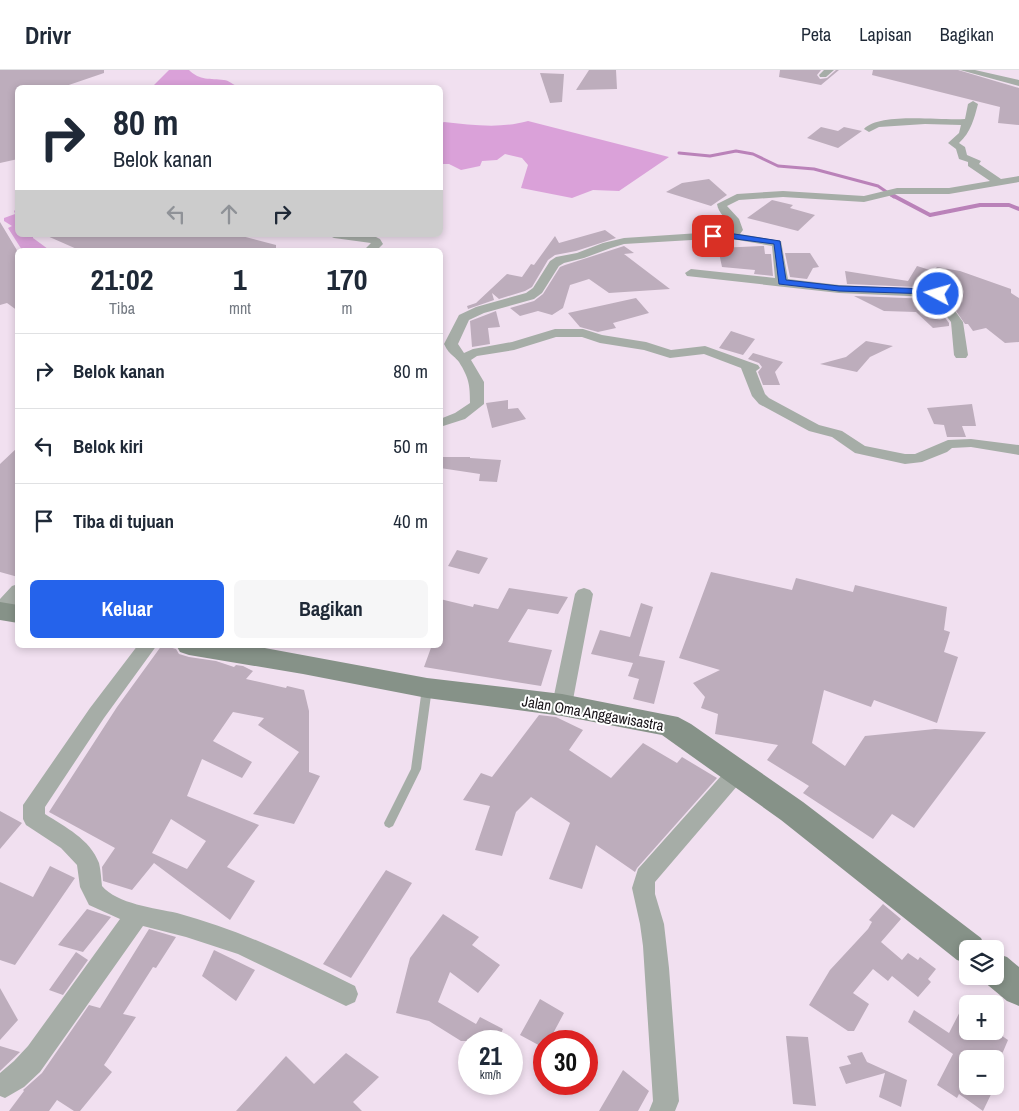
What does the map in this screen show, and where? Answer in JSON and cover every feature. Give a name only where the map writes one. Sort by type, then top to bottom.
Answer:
[{"type":"main road","points":[[0,610],[15,613]]},
{"type":"main road","name":"Jalan Oma Anggawisastra","points":[[204,648],[427,688],[562,706],[668,725],[681,732],[792,811],[959,941]]},
{"type":"main road","points":[[1004,976],[1019,989]]},
{"type":"street","points":[[964,70],[1019,83]]},
{"type":"street","points":[[973,104],[970,121],[966,124],[963,134],[953,143],[960,147],[963,156],[976,161],[972,164],[998,182]]},
{"type":"street","points":[[869,129],[878,124],[970,121]]},
{"type":"street","points":[[728,235],[733,234],[737,230],[737,226],[722,207],[722,204],[737,197],[782,194],[857,199],[870,198],[897,191],[949,191],[1019,179]]},
{"type":"street","points":[[443,422],[451,421],[467,413],[477,404],[477,382],[469,371],[464,359],[446,344],[464,318],[480,310],[530,296],[538,290],[554,264],[560,260],[580,256],[607,245],[624,241],[728,235],[777,242],[782,282]]},
{"type":"street","points":[[358,237],[370,238],[376,241],[377,244],[372,248]]},
{"type":"street","points":[[690,273],[839,289],[935,292],[957,322],[961,354]]},
{"type":"street","points":[[464,359],[474,353],[514,346],[555,333],[583,332],[600,339],[646,346],[670,354],[705,350],[750,368],[759,396],[764,401],[814,428],[837,434],[860,450],[911,460],[936,452],[948,444],[971,443],[1019,450]]},
{"type":"street","points":[[0,610],[15,593]]},
{"type":"street","points":[[562,706],[584,594]]},
{"type":"street","points":[[146,648],[51,779],[34,805],[32,812],[34,819],[76,847],[87,860],[90,885],[95,894],[103,901],[138,914],[254,949],[346,994]]},
{"type":"street","points":[[662,1111],[666,1101],[660,999],[651,920],[642,886],[646,876],[736,772]]},
{"type":"street","points":[[5,1085],[20,1075],[35,1060],[51,1034],[138,914]]},
{"type":"lane","points":[[389,823],[416,769],[427,688]]},
{"type":"shaded area","points":[[169,70],[189,70],[197,76],[226,80],[234,85],[154,85]]},
{"type":"shaded area","points":[[528,121],[669,157],[619,191],[593,190],[572,198],[521,188],[528,165],[522,158],[505,154],[497,160],[482,161],[480,166],[461,170],[449,164],[443,164],[443,122],[496,126]]},
{"type":"shaded area","points":[[15,214],[15,237],[33,237],[47,248],[21,248],[8,228],[12,226],[4,221],[4,218]]},
{"type":"building","points":[[0,70],[104,70],[104,73],[69,85],[15,85],[15,160],[0,163]]},
{"type":"building","points":[[589,70],[616,70],[617,89],[576,90]]},
{"type":"building","points":[[780,70],[821,70],[817,75],[820,79],[827,78],[836,70],[839,70],[821,85],[779,77]]},
{"type":"building","points":[[873,70],[958,70],[1019,88],[1019,125],[998,123],[1000,107],[872,75]]},
{"type":"building","points":[[540,73],[564,74],[562,102],[550,103]]},
{"type":"building","points":[[821,127],[838,131],[844,127],[862,131],[838,148],[807,138]]},
{"type":"building","points":[[709,179],[727,195],[711,206],[666,192],[682,183]]},
{"type":"building","points":[[772,200],[793,205],[790,208],[815,215],[798,231],[747,218]]},
{"type":"building","points":[[0,222],[16,248],[15,309],[7,303],[0,305]]},
{"type":"building","points":[[605,230],[616,238],[576,251],[555,255],[548,260],[532,287],[499,299],[492,293],[494,300],[468,309],[467,306],[476,303],[507,274],[522,277],[531,264],[534,265],[555,236],[559,243]]},
{"type":"building","points":[[50,237],[246,237],[276,245],[276,248],[74,248]]},
{"type":"building","points":[[624,246],[634,253],[624,254],[670,289],[609,293],[589,279],[570,285],[563,308],[552,315],[538,311],[520,316],[510,308],[534,301],[543,294],[560,267]]},
{"type":"building","points":[[764,246],[765,254],[771,254],[773,276],[754,274],[755,270],[722,267],[718,248]]},
{"type":"building","points":[[785,253],[810,253],[819,267],[813,268],[807,279],[790,277]]},
{"type":"building","points":[[917,266],[933,271],[937,267],[960,271],[1011,289],[1011,293],[1019,298],[1019,342],[1005,343],[986,328],[973,331],[968,324],[965,324],[940,288],[847,284],[845,271],[908,281]]},
{"type":"building","points":[[854,296],[931,299],[949,323],[949,326],[933,328],[916,312],[884,311]]},
{"type":"building","points":[[636,298],[649,313],[613,323],[616,328],[598,332],[580,327],[568,313]]},
{"type":"building","points":[[496,311],[500,327],[488,328],[490,344],[472,347],[470,321]]},
{"type":"building","points":[[731,331],[755,339],[743,355],[719,348]]},
{"type":"building","points":[[866,341],[893,346],[870,357],[857,372],[820,364],[846,357]]},
{"type":"building","points":[[753,353],[783,362],[775,372],[780,385],[763,385],[758,372],[762,367],[759,363],[748,359]]},
{"type":"building","points":[[508,400],[508,409],[518,408],[526,419],[492,428],[486,403]]},
{"type":"building","points":[[972,404],[976,426],[962,426],[966,437],[947,437],[944,425],[934,424],[927,408]]},
{"type":"building","points":[[15,450],[15,576],[0,572],[0,464]]},
{"type":"building","points":[[443,457],[501,460],[497,482],[479,481],[480,474],[443,468]]},
{"type":"building","points":[[457,550],[488,558],[479,574],[448,566]]},
{"type":"building","points":[[711,572],[792,590],[796,578],[853,592],[855,585],[947,607],[944,630],[950,632],[944,652],[958,657],[937,723],[874,700],[871,707],[824,690],[812,743],[845,766],[865,736],[935,729],[986,732],[914,828],[892,814],[873,839],[803,793],[809,786],[767,760],[778,745],[715,734],[718,714],[701,708],[705,697],[693,683],[720,670],[679,658]]},
{"type":"building","points":[[509,588],[568,597],[558,614],[528,609],[508,642],[552,650],[541,686],[424,667],[431,648],[443,648],[443,600],[473,607],[474,604],[498,609]]},
{"type":"building","points":[[641,603],[653,607],[639,656],[665,661],[654,704],[633,699],[639,679],[628,676],[633,663],[591,654],[600,630],[630,637]]},
{"type":"building","points":[[160,648],[172,648],[176,649],[179,654],[216,661],[234,667],[236,665],[243,666],[253,671],[246,679],[304,690],[309,711],[309,772],[320,776],[294,824],[253,814],[299,752],[258,725],[264,718],[233,712],[213,741],[252,762],[242,778],[202,759],[187,796],[259,825],[227,867],[255,881],[230,920],[154,863],[132,890],[103,881],[102,867],[115,848],[49,812],[117,707]],"holes":[[[171,819],[206,841],[187,869],[152,853]]]},
{"type":"building","points":[[539,715],[556,717],[583,730],[569,750],[611,778],[643,743],[677,763],[682,757],[717,778],[635,872],[596,845],[582,889],[549,879],[570,823],[531,797],[516,812],[502,856],[475,850],[490,806],[463,800],[481,773],[492,777]]},
{"type":"building","points":[[0,811],[22,823],[0,849]]},
{"type":"building","points":[[50,866],[75,878],[15,965],[0,960],[0,882],[33,897]]},
{"type":"building","points":[[386,870],[412,883],[351,978],[323,964]]},
{"type":"building","points":[[883,904],[901,919],[881,942],[902,960],[908,953],[918,960],[920,957],[936,969],[928,979],[931,982],[918,997],[892,976],[888,981],[873,969],[853,993],[869,1004],[854,1031],[848,1031],[809,1005],[830,970],[868,929],[872,922],[869,920]]},
{"type":"building","points":[[87,909],[111,917],[83,952],[58,945]]},
{"type":"building","points":[[443,914],[479,937],[472,945],[500,965],[478,993],[450,972],[438,1002],[476,1024],[480,1017],[502,1030],[458,1030],[458,1039],[429,1021],[396,1013],[410,958]]},
{"type":"building","points":[[149,929],[176,937],[156,968],[153,967],[123,1014],[136,1017],[104,1065],[112,1072],[80,1111],[74,1111],[57,1100],[49,1111],[9,1111],[23,1090],[42,1073],[89,1005],[100,1008]]},
{"type":"building","points":[[214,950],[255,970],[236,1001],[202,976]]},
{"type":"building","points":[[76,952],[88,960],[63,995],[49,990]]},
{"type":"building","points":[[0,988],[18,1020],[0,1040]]},
{"type":"building","points":[[540,999],[564,1013],[555,1030],[533,1030],[533,1042],[523,1037],[523,1030]]},
{"type":"building","points":[[914,1010],[949,1033],[959,1014],[959,1040],[1004,1040],[1004,1037],[1008,1040],[1004,1050],[959,1050],[959,1094],[957,1098],[937,1085],[953,1054],[908,1022]]},
{"type":"building","points":[[786,1036],[808,1037],[816,1106],[793,1104]]},
{"type":"building","points":[[0,1046],[20,1052],[0,1071]]},
{"type":"building","points":[[862,1052],[867,1062],[907,1080],[901,1107],[879,1097],[885,1073],[846,1084],[839,1067],[851,1064],[847,1056]]},
{"type":"building","points":[[346,1053],[379,1077],[353,1102],[362,1111],[236,1111],[286,1056],[314,1084]]},
{"type":"building","points":[[623,1070],[649,1091],[638,1111],[599,1111]]},
{"type":"building","points":[[960,1095],[991,1095],[983,1111]]},
{"type":"waterway","points":[[679,153],[710,156],[736,151],[753,154],[778,166],[814,169],[878,186],[894,197]]},
{"type":"waterway","points":[[892,195],[930,215],[980,205],[1009,205],[1019,209]]},
{"type":"route","points":[[713,236],[728,235],[735,238],[777,242],[779,245],[777,253],[782,282],[839,289],[935,292],[938,294]]}]
